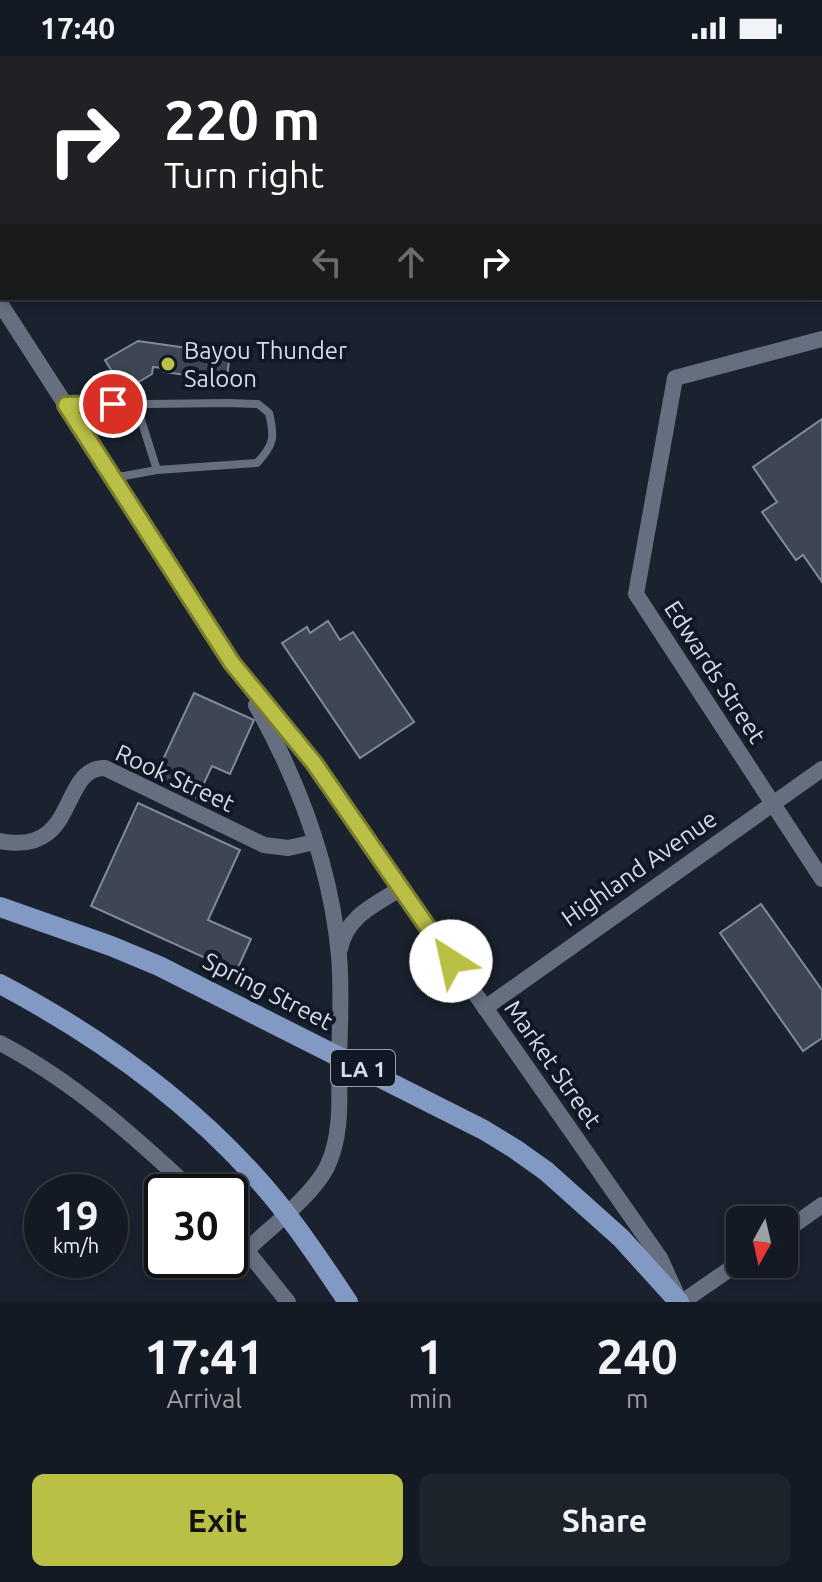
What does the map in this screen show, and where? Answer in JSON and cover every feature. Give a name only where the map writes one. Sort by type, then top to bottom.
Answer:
[{"type":"main road","name":"Spring Street","points":[[0,907],[171,971],[484,1130],[546,1171],[574,1195],[621,1238],[681,1302]]},
{"type":"main road","points":[[0,984],[87,1034],[162,1087],[245,1166],[348,1302]]},
{"type":"street","name":"Market Street","points":[[0,303],[232,663],[314,763],[660,1258],[681,1302]]},
{"type":"street","name":"Edwards Street","points":[[822,339],[675,378],[636,594],[822,879]]},
{"type":"street","points":[[232,663],[282,751],[315,842],[330,898],[339,955],[339,1117],[335,1145],[328,1166],[318,1181],[248,1249],[288,1302]]},
{"type":"street","name":"Rook Street","points":[[0,841],[25,844],[46,836],[58,823],[83,777],[96,768],[105,768],[264,845],[288,848],[315,842]]},
{"type":"street","name":"Highland Avenue","points":[[485,1008],[822,769]]},
{"type":"street","points":[[339,955],[342,936],[351,922],[400,889]]},
{"type":"street","points":[[0,1043],[40,1064],[139,1140],[175,1174]]},
{"type":"street","points":[[798,1222],[822,1205]]},
{"type":"street","points":[[681,1302],[726,1271]]},
{"type":"lane","points":[[136,404],[157,470]]},
{"type":"lane","points":[[66,405],[258,404],[269,413],[273,429],[271,448],[257,463],[157,470],[112,478]]},
{"type":"building","name":"Bayou Thunder Saloon","points":[[138,341],[230,354],[227,376],[186,371],[185,375],[153,367],[152,374],[124,391],[105,360]]},
{"type":"building","points":[[822,419],[822,582],[803,555],[796,560],[762,512],[777,502],[753,467]]},
{"type":"building","points":[[328,621],[340,640],[353,632],[414,722],[360,758],[282,643],[307,627],[310,633]]},
{"type":"building","points":[[194,693],[254,720],[230,774],[212,766],[197,798],[154,779]]},
{"type":"building","points":[[138,803],[240,850],[208,920],[251,939],[236,972],[91,906]]},
{"type":"building","points":[[761,904],[822,990],[822,1038],[803,1051],[720,933]]},
{"type":"place","name":"Bayou Thunder Saloon","points":[[168,364]]},
{"type":"route","points":[[113,404],[66,405],[232,663],[314,763],[451,961]]}]
